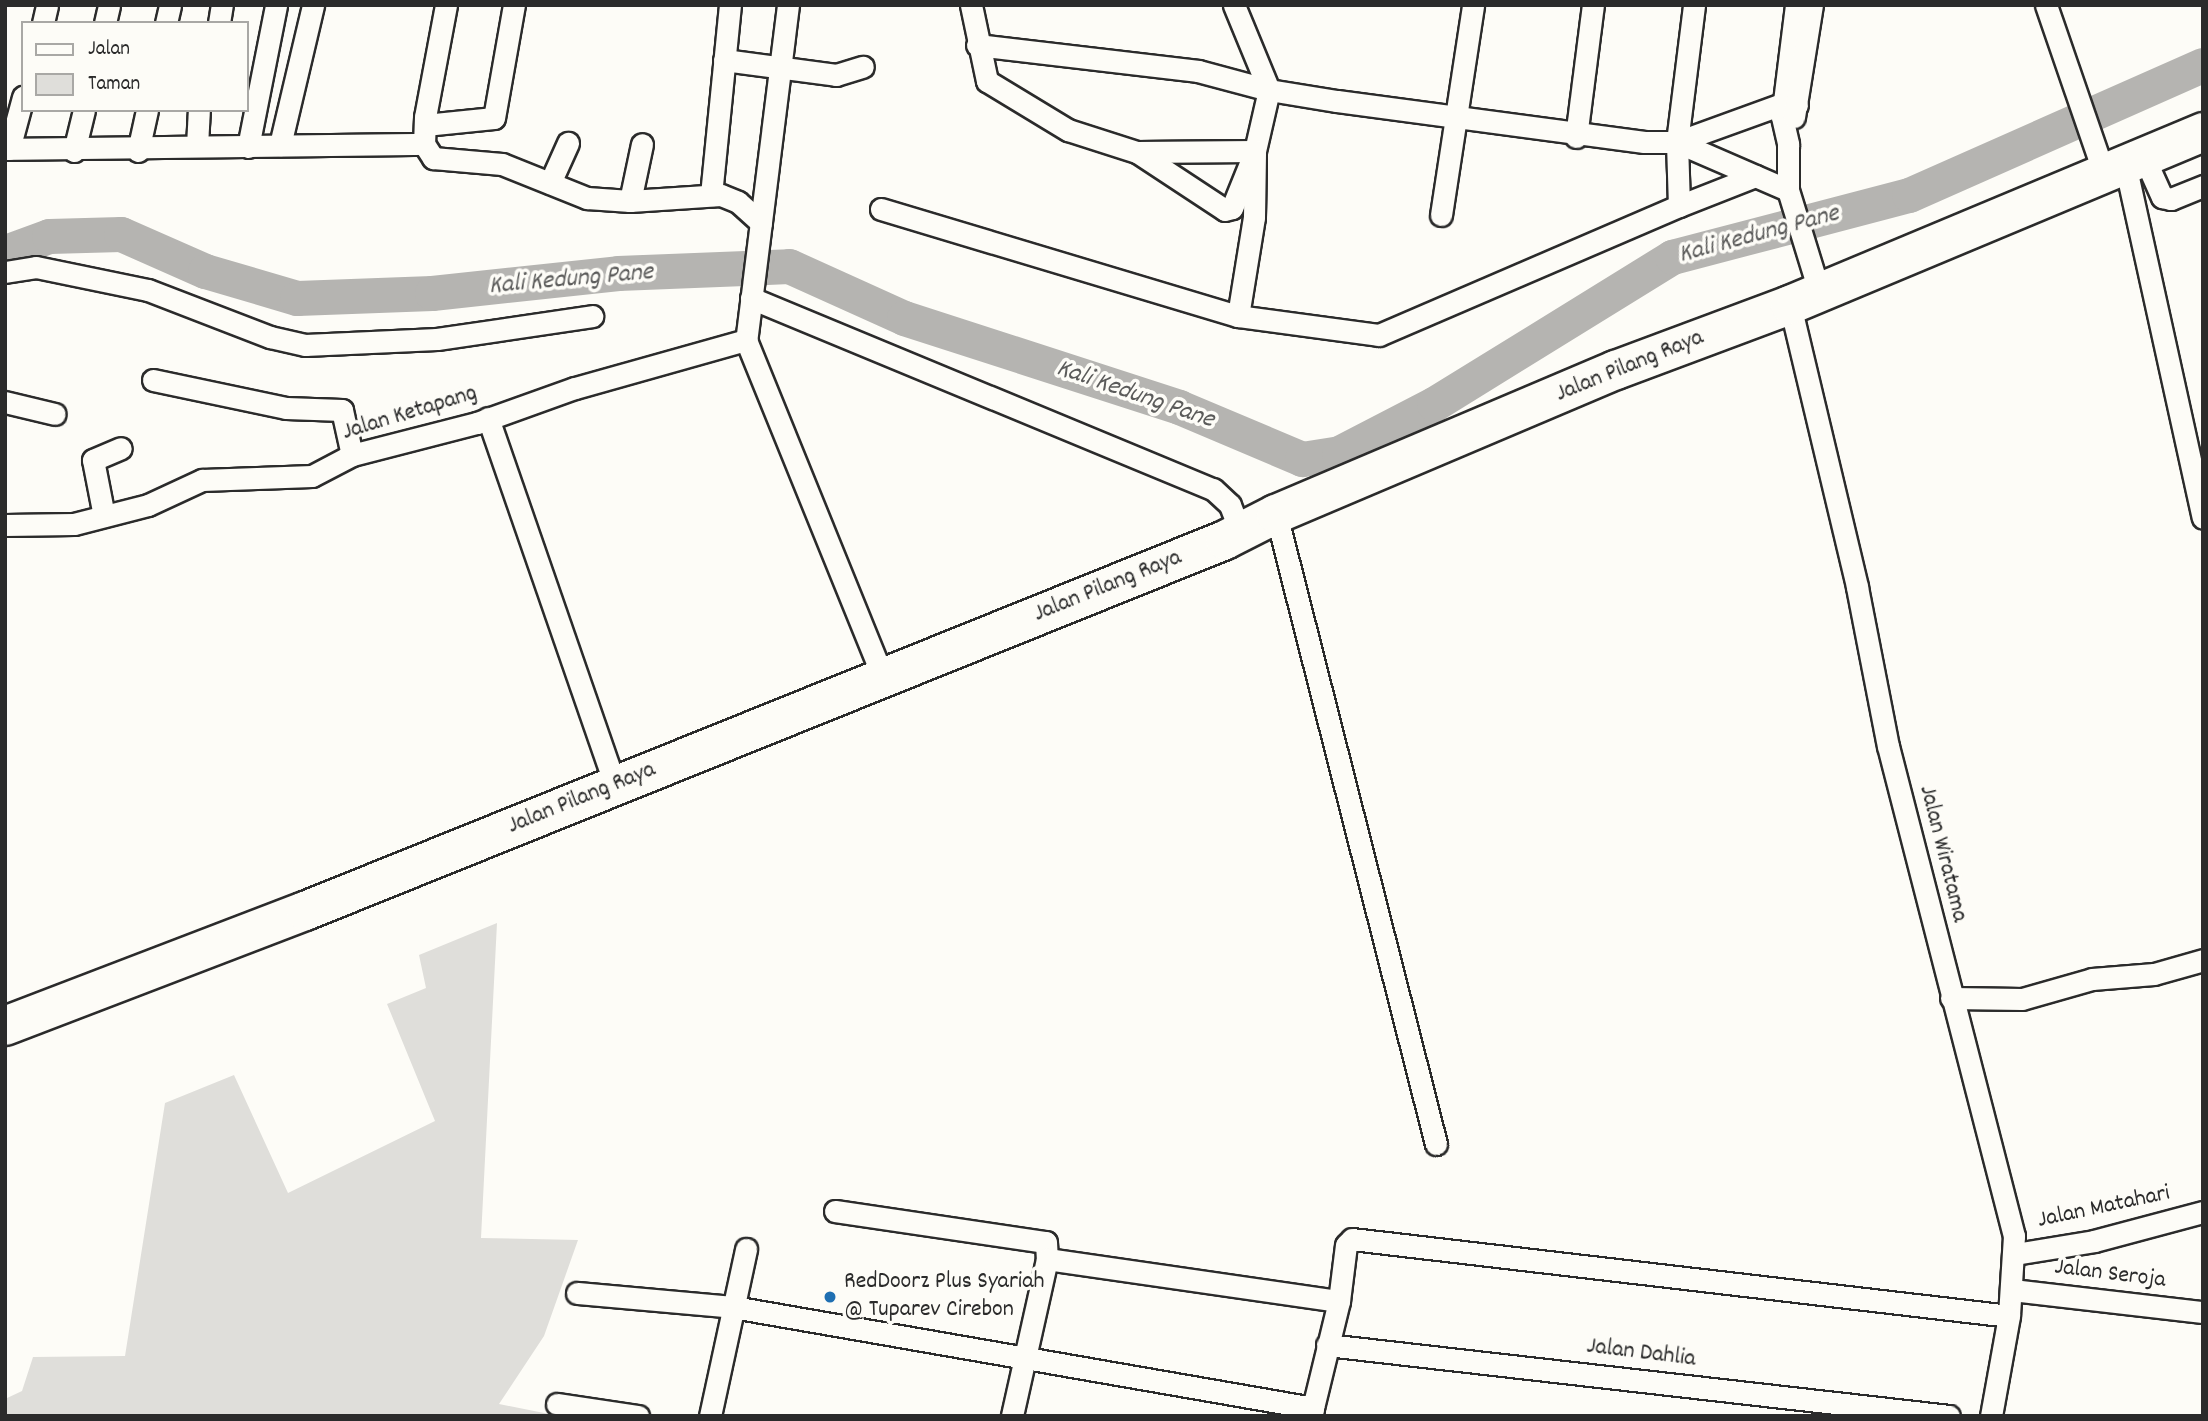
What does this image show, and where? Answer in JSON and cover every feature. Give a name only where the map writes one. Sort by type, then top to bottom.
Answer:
[{"type":"highway","name":"Jalan Pilang Raya","points":[[5,1026],[615,785],[1241,533],[1276,514],[1616,370],[1804,298],[2203,132]]},
{"type":"street","points":[[248,147],[276,5]]},
{"type":"street","points":[[280,145],[313,5]]},
{"type":"street","points":[[446,5],[425,140],[438,160],[502,164],[587,198],[630,201],[711,195],[738,202],[760,228]]},
{"type":"street","points":[[21,104],[7,149],[138,151],[197,146],[248,147],[425,140],[494,118],[514,5]]},
{"type":"street","points":[[711,195],[730,5]]},
{"type":"street","points":[[788,5],[783,68],[746,340],[883,678]]},
{"type":"street","points":[[971,5],[983,74],[1007,97],[1068,130],[1137,152],[1225,210],[1232,208],[1255,151],[1269,90],[1234,5]]},
{"type":"street","points":[[1441,215],[1473,5]]},
{"type":"street","points":[[1576,137],[1593,5]]},
{"type":"street","points":[[1679,206],[1677,142],[1694,5]]},
{"type":"street","points":[[1789,104],[1796,5]]},
{"type":"street","points":[[1789,104],[1812,5]]},
{"type":"street","points":[[2046,5],[2090,134],[2162,197],[2171,199],[2203,186]]},
{"type":"street","points":[[977,45],[1198,71],[1269,90],[1576,137],[1677,142],[1755,176],[1789,196]]},
{"type":"street","points":[[724,60],[836,75],[863,67]]},
{"type":"street","points":[[1677,142],[1789,104]]},
{"type":"street","name":"Jalan Wiratama","points":[[1789,104],[1789,196],[1807,255],[1804,298],[1888,746],[2014,1236],[2010,1316],[1991,1416]]},
{"type":"street","points":[[74,151],[84,112]]},
{"type":"street","points":[[138,151],[147,112]]},
{"type":"street","points":[[197,146],[199,112]]},
{"type":"street","points":[[550,183],[568,143]]},
{"type":"street","points":[[630,201],[642,144]]},
{"type":"street","points":[[1137,152],[1255,151]]},
{"type":"street","points":[[1238,316],[1254,217],[1255,151]]},
{"type":"street","points":[[2124,165],[2203,518]]},
{"type":"street","points":[[881,209],[1238,316],[1379,335],[1755,176]]},
{"type":"street","points":[[5,272],[36,267],[148,290],[270,337],[305,345],[437,339],[592,316]]},
{"type":"street","points":[[753,294],[1213,489],[1230,505],[1241,533]]},
{"type":"street","name":"Jalan Ketapang","points":[[5,525],[74,524],[148,505],[202,480],[312,475],[352,455],[488,418],[746,340]]},
{"type":"street","points":[[153,380],[286,408],[342,410],[352,455]]},
{"type":"street","points":[[5,402],[55,414]]},
{"type":"street","points":[[488,418],[615,785]]},
{"type":"street","points":[[104,516],[93,460],[121,448]]},
{"type":"street","points":[[1276,514],[1436,1144]]},
{"type":"street","points":[[1951,998],[2022,999],[2092,979],[2154,974],[2203,961]]},
{"type":"street","points":[[835,1211],[1043,1240],[1046,1259],[1012,1416]]},
{"type":"street","name":"Jalan Matahari","points":[[2015,1254],[2094,1241],[2203,1212]]},
{"type":"street","points":[[577,1293],[733,1307],[1026,1355],[1312,1412],[1339,1301],[1346,1245],[1352,1239],[2010,1316]]},
{"type":"street","points":[[710,1416],[746,1249]]},
{"type":"street","points":[[1046,1259],[1339,1301]]},
{"type":"street","name":"Jalan Seroja","points":[[2012,1290],[2203,1312]]},
{"type":"street","name":"Jalan Dahlia","points":[[1327,1345],[1949,1416]]},
{"type":"street","points":[[557,1404],[638,1416]]},
{"type":"green space","points":[[497,923],[481,1238],[578,1240],[544,1336],[499,1404],[559,1416],[5,1416],[5,1399],[22,1391],[33,1357],[125,1356],[165,1103],[234,1075],[288,1193],[435,1121],[387,1004],[426,988],[419,955]]},
{"type":"waterway","name":"Kali Kedung Pane","points":[[5,252],[49,236],[121,234],[205,271],[297,298],[432,293],[618,273],[789,266],[904,318],[1179,407],[1302,459],[1339,453],[1434,404],[1672,257],[1909,195],[2203,65]]},
{"type":"place","name":"RedDoorz Plus Syariah @ Tuparev Cirebon","points":[[830,1297]]}]
